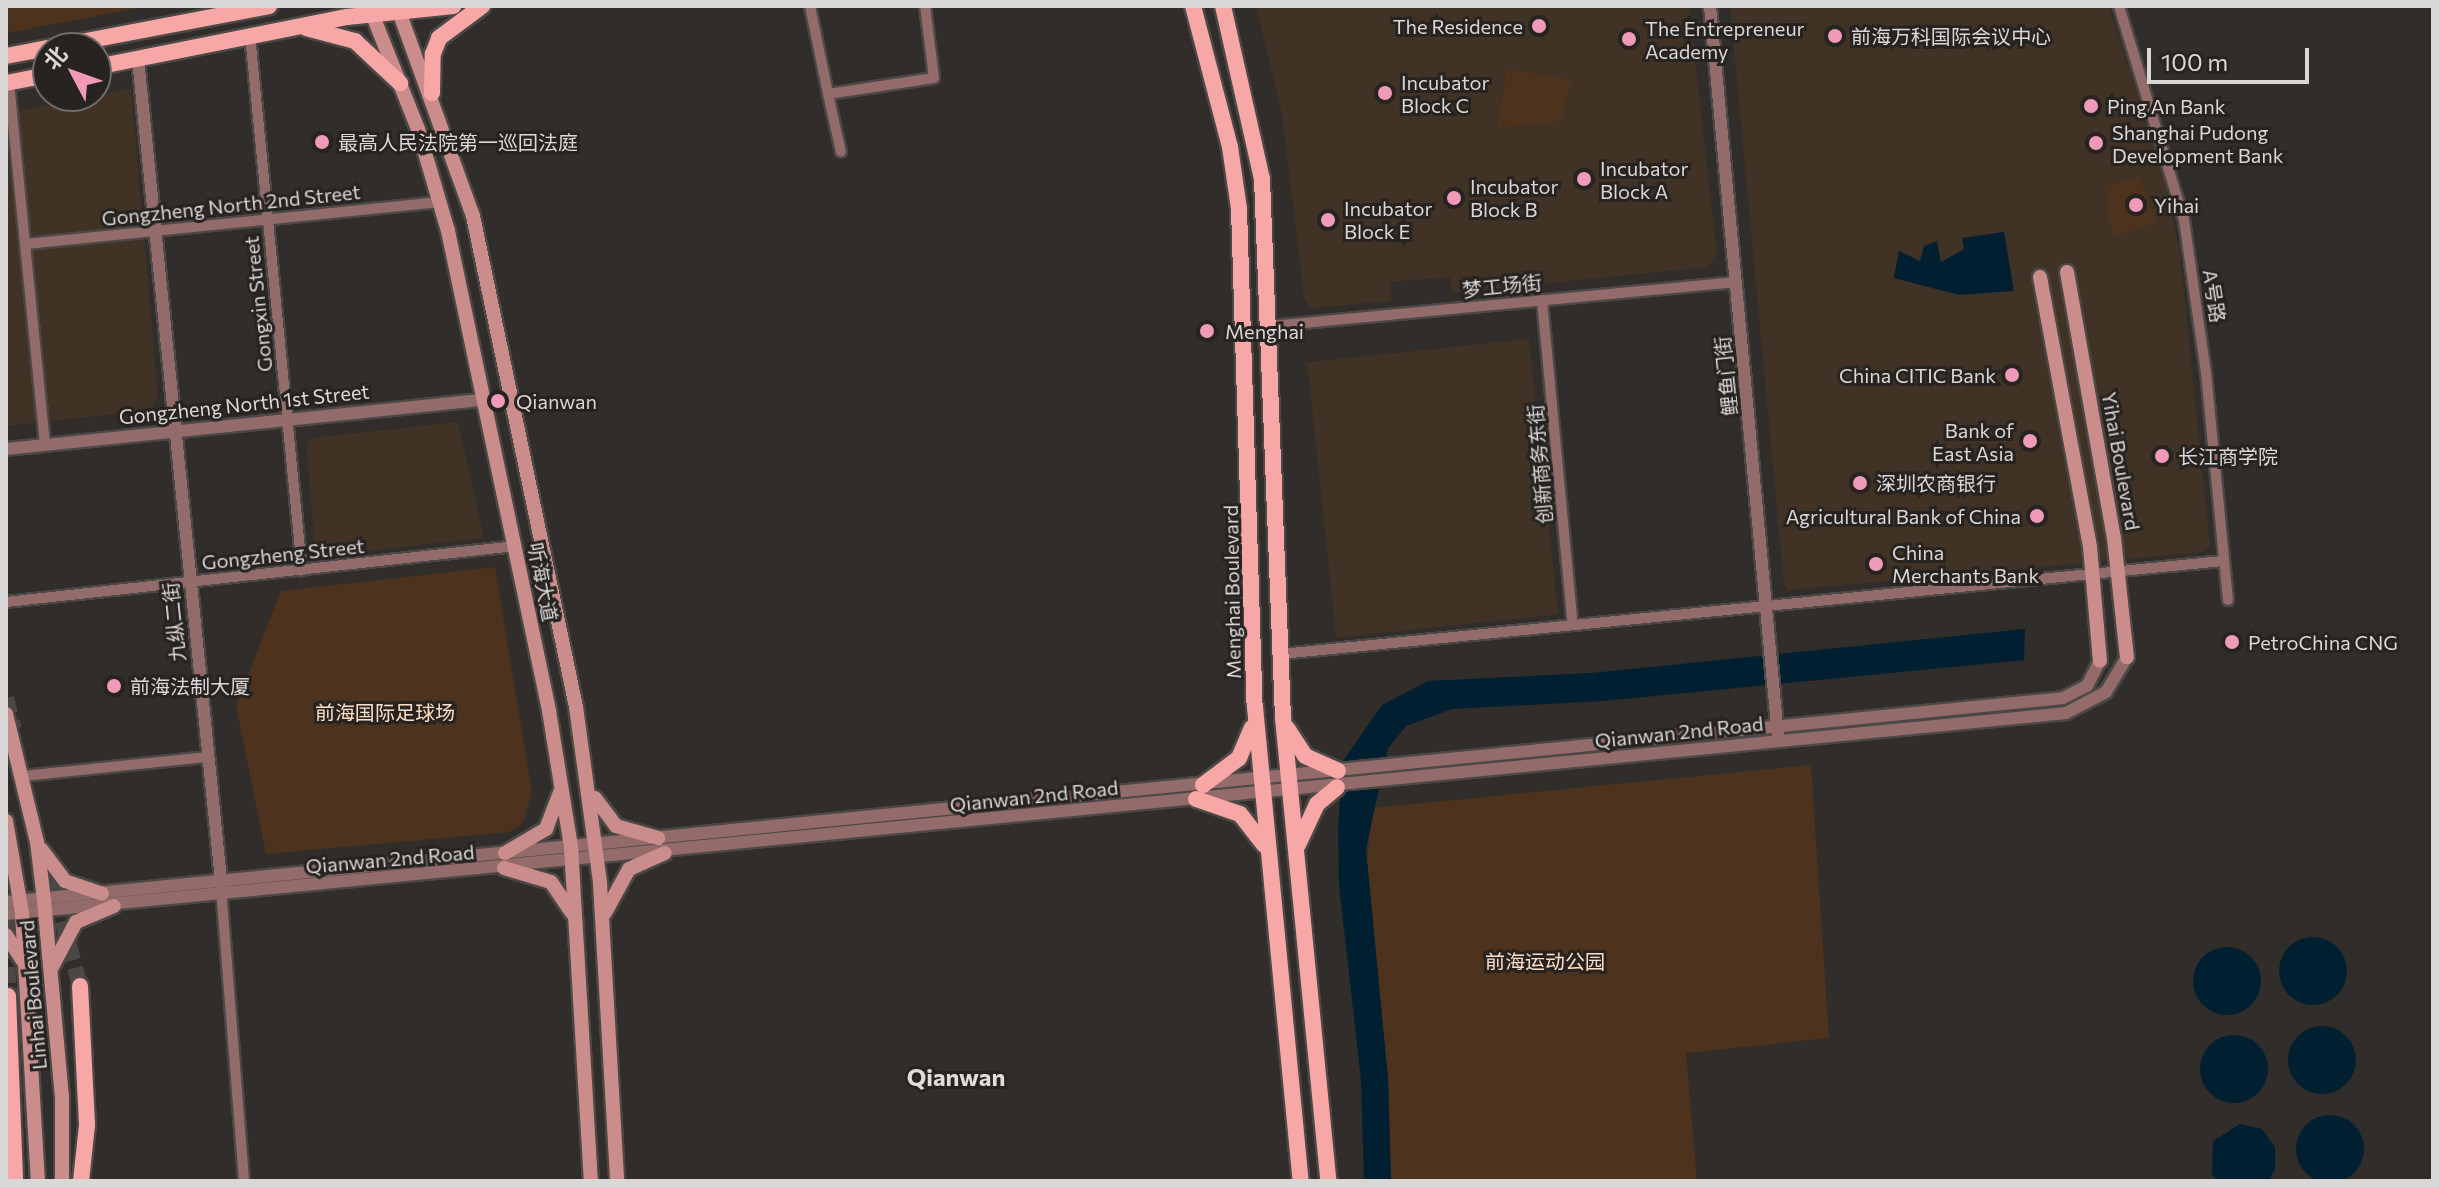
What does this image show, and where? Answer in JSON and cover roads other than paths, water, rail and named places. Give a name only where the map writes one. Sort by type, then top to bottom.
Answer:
[{"type":"main road","points":[[112,36],[269,6]]},
{"type":"main road","points":[[112,64],[371,10],[453,6]]},
{"type":"main road","points":[[432,93],[433,54],[439,38],[482,6]]},
{"type":"main road","name":"Menghai Boulevard","points":[[1193,6],[1230,147],[1239,209],[1255,707],[1301,1181]]},
{"type":"main road","name":"听海大道","points":[[398,8],[432,93],[483,257],[589,784],[602,921],[617,1181]]},
{"type":"main road","points":[[1225,8],[1260,165],[1271,326],[1283,718],[1328,1181]]},
{"type":"main road","name":"听海大道","points":[[371,10],[400,83],[440,202],[486,399],[562,785],[571,854],[591,1181]]},
{"type":"main road","points":[[292,27],[355,41],[400,83]]},
{"type":"main road","points":[[6,56],[32,51]]},
{"type":"main road","points":[[8,83],[32,78]]},
{"type":"main road","name":"Yihai Boulevard","points":[[2067,272],[2118,572],[2127,657]]},
{"type":"main road","points":[[2040,277],[2093,574],[2100,661]]},
{"type":"main road","points":[[1255,707],[1251,733],[1239,758],[1200,792],[1240,814],[1267,854]]},
{"type":"main road","name":"Linhai Boulevard","points":[[6,714],[37,842],[45,906],[62,1097],[62,1181]]},
{"type":"main road","points":[[1283,718],[1305,756],[1338,779],[1309,816],[1296,866]]},
{"type":"main road","points":[[589,784],[601,811],[616,826],[658,838]]},
{"type":"main road","points":[[562,785],[546,829],[504,861],[551,882],[575,920]]},
{"type":"main road","name":"Linhai Boulevard","points":[[6,821],[25,968],[38,1181]]},
{"type":"main road","points":[[37,842],[65,881],[102,894]]},
{"type":"main road","points":[[6,871],[11,848]]},
{"type":"main road","points":[[602,921],[621,877],[638,862],[665,853]]},
{"type":"main road","points":[[50,971],[70,928],[86,915],[114,906]]},
{"type":"main road","points":[[6,935],[25,968]]},
{"type":"main road","points":[[80,986],[87,1125],[81,1181]]},
{"type":"main road","points":[[8,996],[15,1181]]},
{"type":"street","points":[[810,6],[841,152]]},
{"type":"street","points":[[828,94],[934,78],[925,6]]},
{"type":"street","name":"鲤鱼门街","points":[[1710,6],[1778,736]]},
{"type":"street","name":"A号路","points":[[2119,6],[2184,220],[2206,372],[2228,600]]},
{"type":"street","name":"Gongxin Street","points":[[250,35],[302,570]]},
{"type":"street","name":"九纵二街","points":[[138,59],[221,880],[244,1181]]},
{"type":"street","points":[[8,83],[45,445]]},
{"type":"street","name":"Gongzheng North 2nd Street","points":[[26,244],[440,202]]},
{"type":"street","name":"梦工场街","points":[[1271,326],[1737,282]]},
{"type":"street","name":"创新商务东街","points":[[1542,300],[1573,625]]},
{"type":"street","name":"Gongzheng North 1st Street","points":[[6,449],[486,399]]},
{"type":"street","name":"Gongzheng Street","points":[[6,602],[516,546]]},
{"type":"street","points":[[1281,654],[2223,561]]},
{"type":"street","name":"Qianwan 2nd Road","points":[[1338,779],[1388,767],[2066,713],[2106,692],[2127,657]]},
{"type":"street","name":"Qianwan 2nd Road","points":[[597,852],[658,838],[1338,779],[1385,782],[1778,736],[2063,698],[2087,686],[2100,661]]},
{"type":"street","points":[[23,776],[208,757]]},
{"type":"street","name":"Qianwan 2nd Road","points":[[6,914],[16,905],[114,906],[222,896],[504,861],[597,852],[665,853],[1200,792]]},
{"type":"street","name":"Qianwan 2nd Road","points":[[45,906],[102,894],[221,880],[504,861]]},
{"type":"water","points":[[2004,232],[2014,291],[1959,295],[1894,278],[1899,251],[1920,261],[1924,246],[1937,241],[1941,262],[1964,249],[1962,238]]},
{"type":"water","points":[[2025,629],[2024,660],[1603,701],[1452,709],[1406,726],[1388,748],[1366,848],[1388,1078],[1391,1181],[1364,1181],[1361,1080],[1339,885],[1338,826],[1343,761],[1382,705],[1428,681],[1592,673]]},
{"type":"water","points":[[2320,937],[2341,952],[2347,971],[2345,984],[2337,995],[2320,1005],[2306,1005],[2289,995],[2281,984],[2279,964],[2289,947],[2300,939]]},
{"type":"water","points":[[2234,947],[2255,962],[2261,981],[2259,994],[2251,1005],[2234,1015],[2220,1015],[2203,1005],[2195,994],[2193,974],[2203,957],[2214,949]]},
{"type":"water","points":[[2322,1026],[2335,1028],[2346,1036],[2354,1047],[2354,1073],[2346,1084],[2335,1092],[2322,1094],[2309,1092],[2298,1084],[2290,1073],[2288,1060],[2290,1047],[2298,1036],[2309,1028]]},
{"type":"water","points":[[2241,1035],[2262,1050],[2268,1069],[2266,1082],[2258,1093],[2241,1103],[2227,1103],[2210,1093],[2202,1082],[2200,1062],[2210,1045],[2221,1037]]},
{"type":"water","points":[[2330,1115],[2354,1125],[2364,1149],[2354,1173],[2330,1183],[2306,1173],[2296,1149],[2306,1125]]},
{"type":"water","points":[[2240,1124],[2262,1129],[2275,1147],[2275,1170],[2268,1181],[2217,1181],[2212,1174],[2213,1141]]},
{"type":"tunnel","points":[[6,698],[14,729]]},
{"type":"tunnel","points":[[6,847],[8,996]]},
{"type":"tunnel","points":[[44,852],[80,986]]},
{"type":"place","name":"The Residence","points":[[1539,26]]},
{"type":"place","name":"前海万科国际会议中心","points":[[1835,36]]},
{"type":"place","name":"The Entrepreneur Academy","points":[[1629,39]]},
{"type":"place","name":"Incubator Block C","points":[[1385,93]]},
{"type":"place","name":"Ping An Bank","points":[[2091,106]]},
{"type":"place","name":"最高人民法院第一巡回法庭","points":[[322,142]]},
{"type":"place","name":"Shanghai Pudong Development Bank","points":[[2096,143]]},
{"type":"place","name":"Incubator Block A","points":[[1584,179]]},
{"type":"place","name":"Incubator Block B","points":[[1454,198]]},
{"type":"place","name":"Yihai","points":[[2136,205]]},
{"type":"place","name":"Incubator Block E","points":[[1328,220]]},
{"type":"place","name":"Menghai","points":[[1207,331]]},
{"type":"place","name":"China CITIC Bank","points":[[2012,375]]},
{"type":"place","name":"Qianwan","points":[[498,401]]},
{"type":"place","name":"Bank of East Asia","points":[[2030,441]]},
{"type":"place","name":"长江商学院","points":[[2162,456]]},
{"type":"place","name":"深圳农商银行","points":[[1860,483]]},
{"type":"place","name":"Agricultural Bank of China","points":[[2037,516]]},
{"type":"place","name":"China Merchants Bank","points":[[1876,564]]},
{"type":"place","name":"PetroChina CNG","points":[[2232,642]]},
{"type":"place","name":"前海法制大厦","points":[[114,686]]},
{"type":"district","name":"Qianwan","points":[[956,1077]]},
{"type":"park label","name":"前海国际足球场","points":[[385,712]]},
{"type":"park label","name":"前海运动公园","points":[[1545,961]]}]
